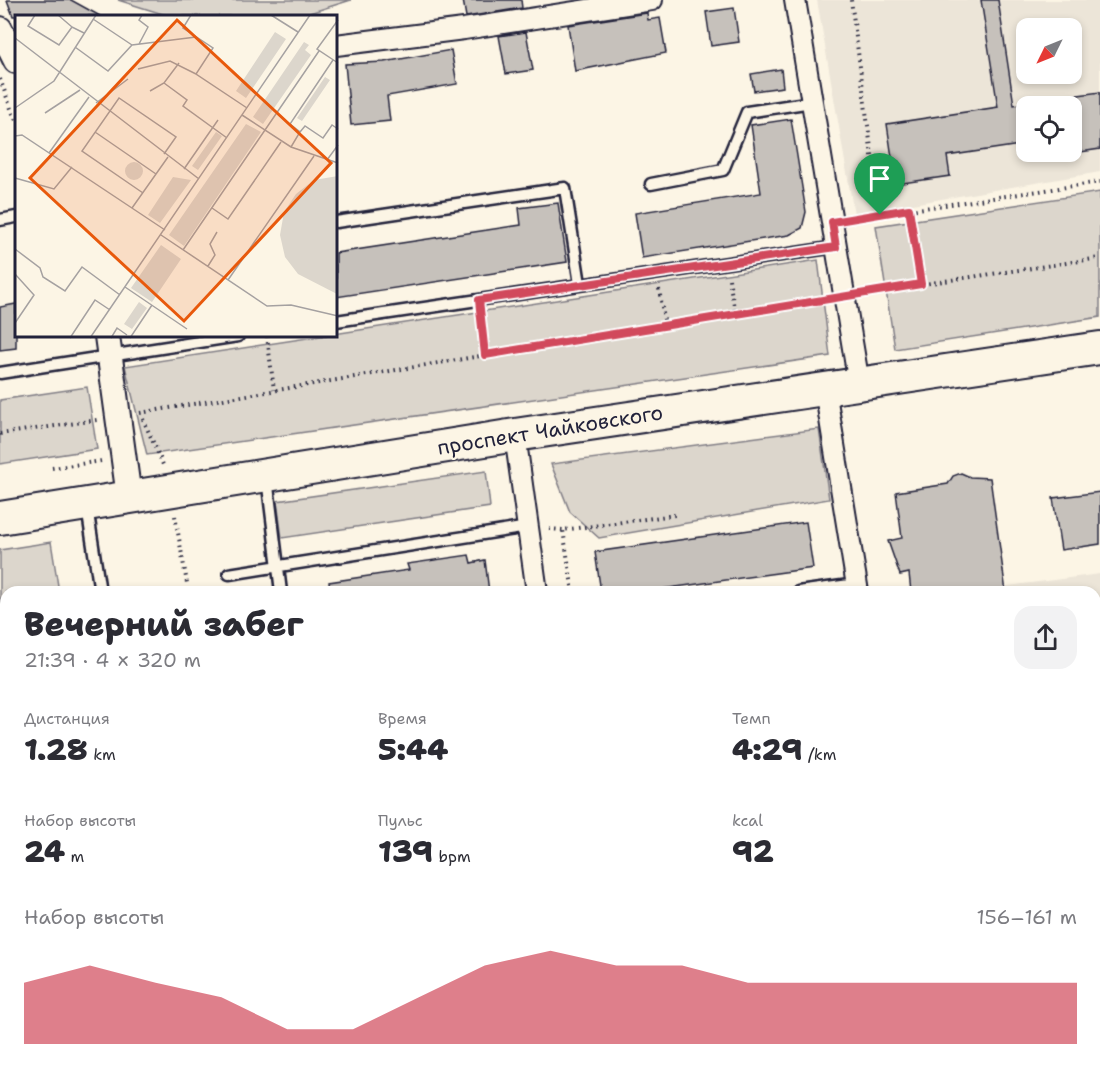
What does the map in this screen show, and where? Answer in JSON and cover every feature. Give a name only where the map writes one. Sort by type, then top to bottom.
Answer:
[{"type":"main road","name":"проспект Чайковского","points":[[0,518],[515,435],[1100,348]]},
{"type":"street","points":[[338,45],[464,29],[652,0]]},
{"type":"street","points":[[795,0],[859,384]]},
{"type":"street","points":[[0,29],[15,59]]},
{"type":"street","points":[[109,346],[129,497]]},
{"type":"street","points":[[825,388],[857,586]]},
{"type":"street","points":[[515,435],[536,586]]},
{"type":"lane","points":[[651,184],[723,170],[747,112],[812,102]]},
{"type":"lane","points":[[338,222],[565,188],[580,284]]},
{"type":"lane","points":[[0,220],[15,217]]},
{"type":"lane","points":[[338,321],[836,247]]},
{"type":"lane","points":[[0,373],[109,346],[212,338]]},
{"type":"lane","points":[[267,475],[280,586]]},
{"type":"lane","points":[[86,504],[99,586]]},
{"type":"lane","points":[[229,574],[528,527]]},
{"type":"path","points":[[851,0],[880,215]]},
{"type":"path","points":[[0,79],[15,119]]},
{"type":"path","points":[[832,222],[1100,182]]},
{"type":"path","points":[[909,209],[921,284]]},
{"type":"path","points":[[166,470],[140,412],[844,296],[1100,258]]},
{"type":"path","points":[[726,263],[735,314]]},
{"type":"path","points":[[656,274],[665,325]]},
{"type":"path","points":[[479,300],[485,355]]},
{"type":"path","points":[[267,338],[274,390]]},
{"type":"path","points":[[0,434],[101,419],[102,429]]},
{"type":"path","points":[[52,468],[103,461],[102,450]]},
{"type":"path","points":[[175,513],[187,583]]},
{"type":"path","points":[[572,586],[563,530],[675,515]]},
{"type":"shaded area","points":[[118,0],[351,0],[303,15],[166,15]]},
{"type":"shaded area","points":[[817,0],[1100,0],[1100,172],[854,214]]},
{"type":"shaded area","points":[[1100,192],[1100,317],[895,349],[876,226]]},
{"type":"shaded area","points":[[818,260],[830,356],[147,455],[125,366],[308,338],[338,338],[338,333]]},
{"type":"shaded area","points":[[87,387],[97,449],[0,464],[0,400]]},
{"type":"shaded area","points":[[819,429],[829,499],[599,538],[570,512],[551,464]]},
{"type":"shaded area","points":[[486,471],[490,507],[282,538],[277,501]]},
{"type":"shaded area","points":[[51,542],[58,586],[0,586],[0,550]]},
{"type":"shaded area","points":[[1100,574],[1100,586],[1007,586]]},
{"type":"building","points":[[7,0],[71,0],[98,15],[15,15],[13,16]]},
{"type":"building","points":[[463,0],[521,0],[522,8],[466,17]]},
{"type":"building","points":[[981,0],[998,0],[1014,105],[1016,105],[1016,146],[947,156],[950,176],[896,184],[887,124],[998,107]]},
{"type":"building","points":[[734,8],[739,42],[711,46],[706,12]]},
{"type":"building","points":[[647,13],[648,20],[660,18],[666,53],[575,71],[568,25]]},
{"type":"building","points":[[526,32],[533,70],[506,74],[499,36]]},
{"type":"building","points":[[451,50],[457,84],[387,96],[390,121],[351,125],[345,64],[384,62]]},
{"type":"building","points":[[781,69],[783,87],[754,91],[751,74]]},
{"type":"building","points":[[1100,92],[1100,149],[1082,152],[1082,96],[1071,96]]},
{"type":"building","points":[[791,119],[806,212],[802,228],[789,235],[642,258],[635,213],[761,193],[751,125]]},
{"type":"building","points":[[558,203],[567,262],[338,297],[338,253],[521,225],[519,208]]},
{"type":"building","points":[[15,304],[16,348],[0,350],[0,307]]},
{"type":"building","points":[[961,473],[970,477],[990,478],[1005,586],[910,586],[909,573],[900,575],[888,541],[902,538],[896,492],[948,484],[953,476]]},
{"type":"building","points":[[1100,492],[1100,544],[1061,550],[1053,498]]},
{"type":"building","points":[[806,522],[813,568],[683,586],[600,586],[595,552]]},
{"type":"building","points":[[469,555],[471,563],[485,560],[488,586],[329,586],[329,582],[409,570],[407,564]]},
{"type":"route","points":[[909,209],[921,284],[485,355],[479,300],[836,247],[832,222],[880,215],[909,209]]}]
